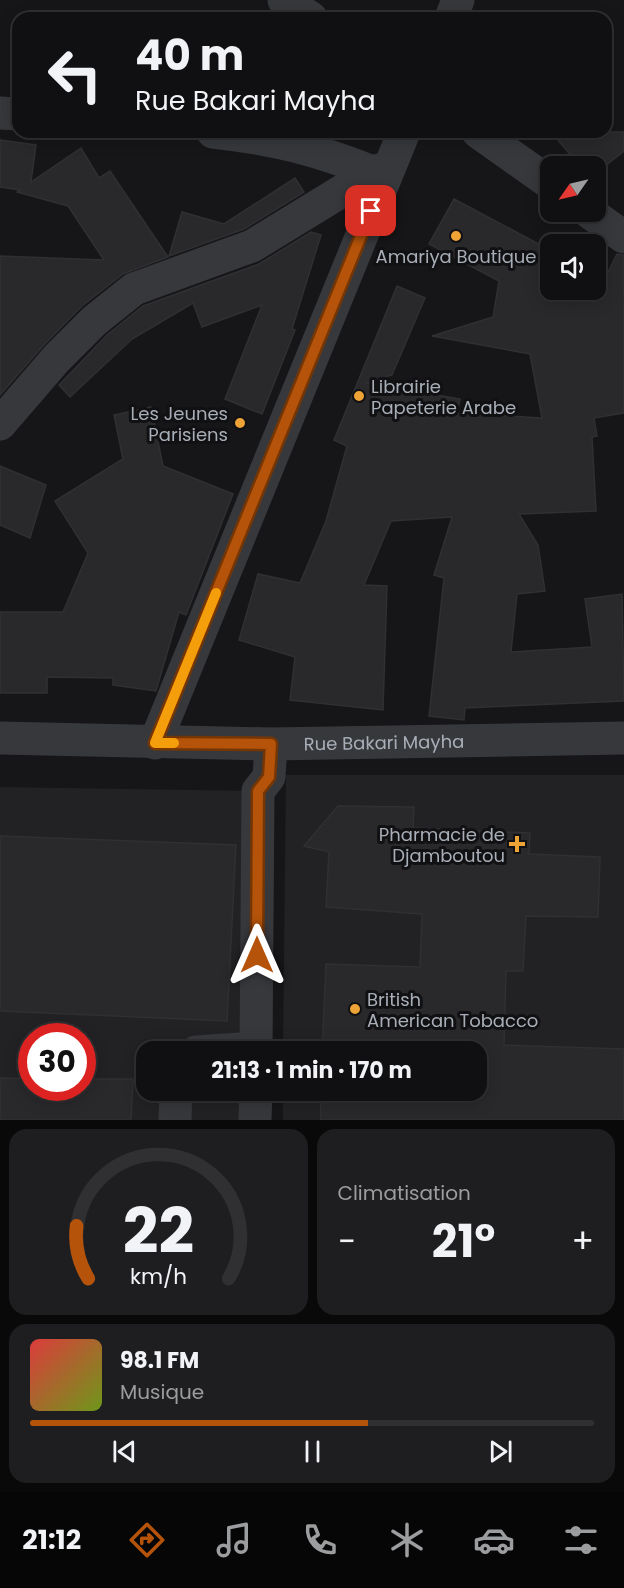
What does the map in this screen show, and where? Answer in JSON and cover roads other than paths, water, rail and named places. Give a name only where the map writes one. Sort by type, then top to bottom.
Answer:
[{"type":"street","points":[[284,0],[302,12]]},
{"type":"street","points":[[263,138],[381,169]]},
{"type":"street","points":[[155,743],[381,169],[400,138]]},
{"type":"street","points":[[486,138],[540,176]]},
{"type":"street","points":[[0,424],[56,359],[94,321],[134,289],[174,272],[252,246],[381,169]]},
{"type":"street","points":[[603,222],[624,237]]},
{"type":"street","name":"Rue Bakari Mayha","points":[[0,738],[271,744],[624,738]]},
{"type":"street","points":[[256,1041],[258,791],[269,777],[271,744]]},
{"type":"street","points":[[175,1120],[176,1101]]},
{"type":"street","points":[[255,1120],[256,1101]]},
{"type":"place","name":"Amariya Boutique","points":[[456,236]]},
{"type":"place","name":"Librairie Papeterie Arabe","points":[[359,396]]},
{"type":"place","name":"Les Jeunes Parisiens","points":[[240,423]]},
{"type":"place","name":"Pharmacie de Djamboutou","points":[[517,844]]},
{"type":"place","name":"British American Tobacco","points":[[355,1009]]}]
